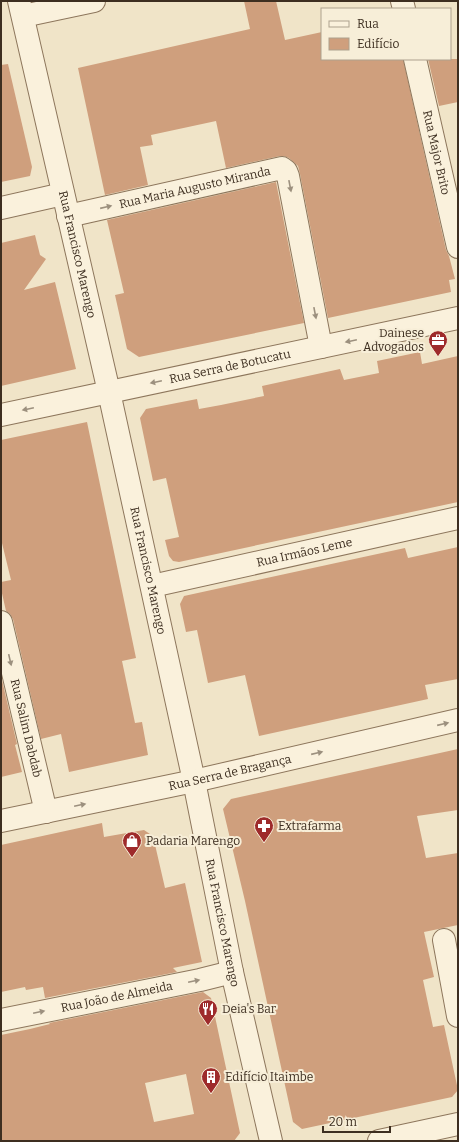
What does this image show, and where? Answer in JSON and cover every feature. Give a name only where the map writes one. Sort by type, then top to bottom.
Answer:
[{"type":"street","points":[[21,9],[94,1]]},
{"type":"street","name":"Rua Francisco Marengo","points":[[21,9],[152,586],[194,781],[232,972],[271,1141]]},
{"type":"street","name":"Rua Major Brito","points":[[415,60],[458,247]]},
{"type":"street","name":"Rua Maria Augusto Miranda","points":[[68,216],[282,168],[286,171],[288,176],[322,347]]},
{"type":"street","points":[[1,208],[63,194]]},
{"type":"street","name":"Rua Serra de Botucatu","points":[[1,415],[458,318]]},
{"type":"street","name":"Rua Irmãos Leme","points":[[152,586],[458,518]]},
{"type":"street","name":"Rua Salim Dabdab","points":[[1,622],[46,812]]},
{"type":"street","name":"Rua Serra de Bragança","points":[[1,821],[194,781],[458,720]]},
{"type":"street","points":[[444,940],[458,1016]]},
{"type":"street","name":"Rua João de Almeida","points":[[1,1020],[200,980],[232,972]]},
{"type":"street","points":[[379,1141],[458,1124]]},
{"type":"building","points":[[244,1],[276,1],[285,40],[321,32],[321,60],[403,60],[446,250],[455,279],[449,280],[451,292],[328,318],[298,166],[289,158],[280,156],[226,168],[216,121],[151,135],[153,145],[140,147],[148,185],[105,195],[78,68],[250,29]]},
{"type":"building","points":[[458,59],[458,102],[439,106],[428,60]]},
{"type":"building","points":[[8,64],[32,167],[30,176],[1,182],[1,65]]},
{"type":"building","points":[[276,182],[304,323],[139,357],[127,349],[115,295],[124,293],[107,220]]},
{"type":"building","points":[[35,235],[40,255],[46,259],[24,290],[55,282],[76,369],[1,386],[1,243]]},
{"type":"building","points":[[420,352],[422,364],[458,356],[458,502],[179,562],[173,561],[169,556],[165,540],[179,537],[166,478],[153,481],[140,418],[146,409],[197,399],[199,409],[221,405],[264,396],[262,386],[340,369],[344,380],[379,373],[377,361]]},
{"type":"building","points":[[87,422],[136,658],[122,661],[135,723],[142,722],[148,755],[69,772],[61,734],[41,739],[13,619],[6,611],[1,589],[1,582],[11,580],[1,539],[1,440]]},
{"type":"building","points":[[458,547],[458,679],[425,685],[428,699],[259,736],[245,675],[208,683],[197,630],[186,632],[180,604],[184,596],[405,548],[408,558]]},
{"type":"building","points":[[1,676],[22,772],[1,777]]},
{"type":"building","points":[[458,749],[458,810],[417,816],[426,858],[458,853],[458,925],[424,932],[434,977],[423,980],[433,1027],[444,1025],[458,1090],[452,1097],[302,1129],[293,1122],[245,901],[223,809],[231,799]]},
{"type":"building","points":[[102,823],[104,837],[144,830],[153,836],[165,888],[185,883],[202,962],[173,968],[177,972],[45,998],[43,987],[26,990],[25,987],[1,992],[1,845]]},
{"type":"building","points":[[203,992],[211,998],[240,1133],[234,1141],[1,1141],[1,1035],[50,1024],[49,1023]],"holes":[[[186,1074],[194,1114],[154,1122],[145,1083]]]},
{"type":"place","name":"Dainese Advogados","points":[[438,357]]},
{"type":"place","name":"Extrafarma","points":[[264,843]]},
{"type":"place","name":"Padaria Marengo","points":[[132,858]]},
{"type":"place","name":"Deia's Bar","points":[[208,1026]]},
{"type":"place","name":"Edifício Itaimbe","points":[[211,1094]]}]
